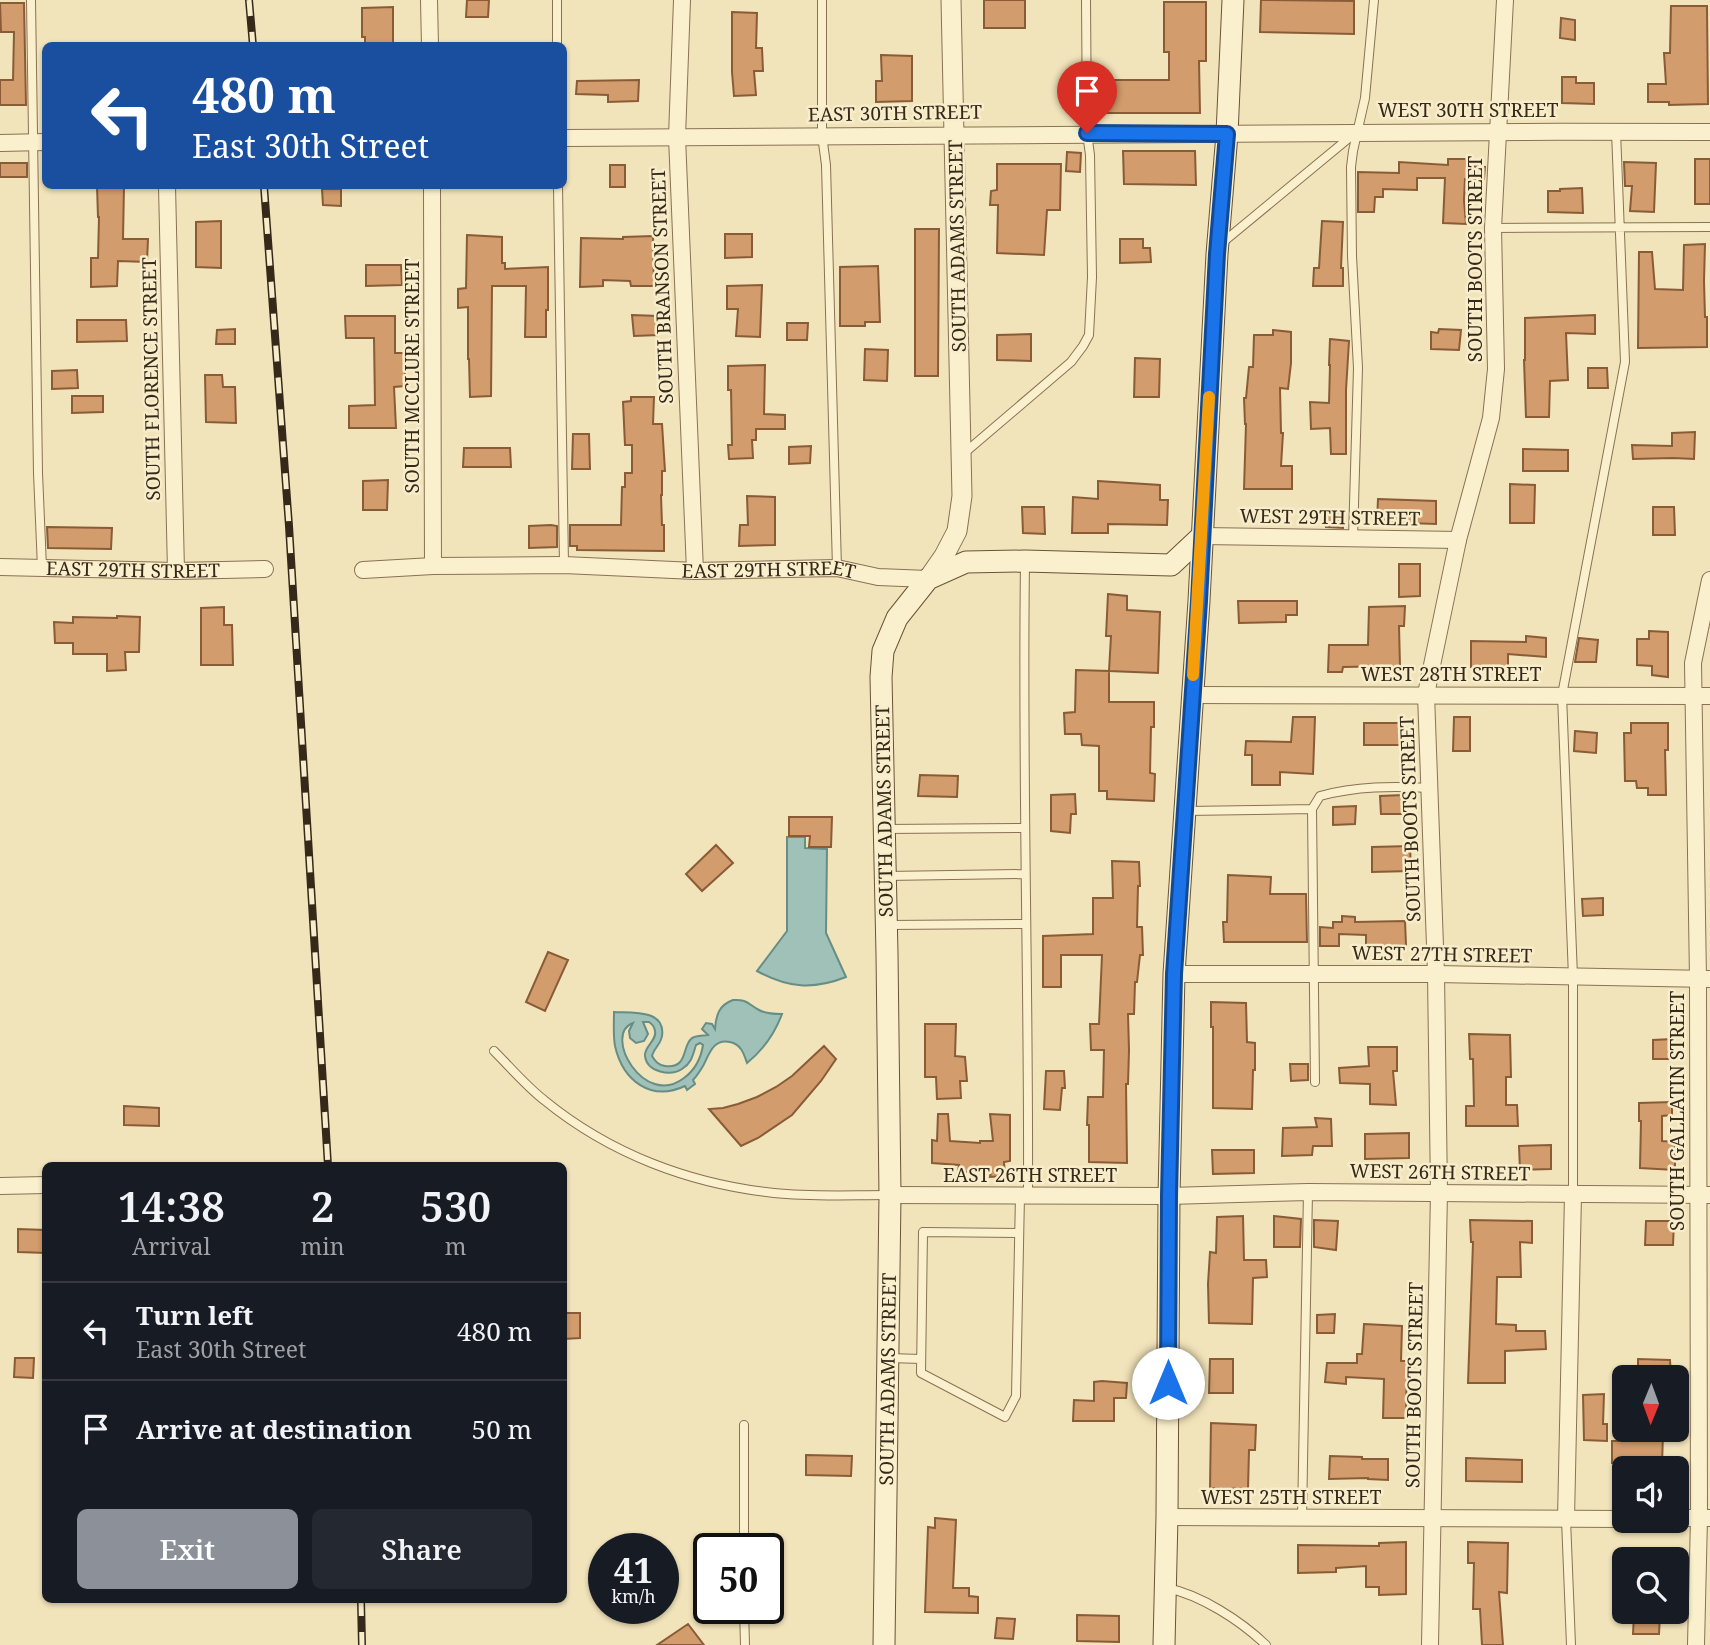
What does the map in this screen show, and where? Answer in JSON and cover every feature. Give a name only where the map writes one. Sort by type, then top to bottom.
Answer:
[{"type":"main road","points":[[1164,1645],[1174,974],[1199,601],[1233,0]]},
{"type":"main road","points":[[1199,601],[1171,565],[1202,536]]},
{"type":"main road","name":"EAST 29TH STREET","points":[[928,579],[966,562],[1171,565]]},
{"type":"main road","name":"SOUTH ADAMS STREET","points":[[884,1645],[890,1195],[881,677],[883,651],[897,618],[928,579]]},
{"type":"street","points":[[429,0],[430,42]]},
{"type":"street","name":"SOUTH BRANSON STREET","points":[[682,0],[677,137],[695,571]]},
{"type":"street","name":"SOUTH ADAMS STREET","points":[[928,579],[957,531],[962,496],[951,0]]},
{"type":"street","name":"SOUTH BOOTS STREET","points":[[1430,1645],[1440,1192],[1436,974],[1426,694],[1458,540],[1491,418],[1496,369],[1493,228],[1505,0]]},
{"type":"street","name":"WEST 30TH STREET","points":[[1227,134],[1357,131],[1710,132]]},
{"type":"street","name":"EAST 30TH STREET","points":[[567,138],[1227,134]]},
{"type":"street","points":[[0,143],[39,143]]},
{"type":"street","name":"SOUTH FLORENCE STREET","points":[[167,189],[176,571]]},
{"type":"street","name":"SOUTH MCCLURE STREET","points":[[432,189],[433,566]]},
{"type":"street","name":"WEST 29TH STREET","points":[[1202,536],[1458,540]]},
{"type":"street","name":"EAST 29TH STREET","points":[[363,570],[433,566],[564,565],[695,571],[837,568],[878,577],[928,579]]},
{"type":"street","name":"EAST 29TH STREET","points":[[0,567],[176,571],[264,569]]},
{"type":"street","name":"SOUTH GALLATIN STREET","points":[[1696,1645],[1704,1518],[1704,979],[1702,696],[1693,663],[1710,580]]},
{"type":"street","name":"WEST 28TH STREET","points":[[1192,695],[1702,696]]},
{"type":"street","name":"WEST 27TH STREET","points":[[1174,974],[1436,974],[1704,979]]},
{"type":"street","points":[[0,1186],[42,1185]]},
{"type":"street","name":"WEST 26TH STREET","points":[[1169,1196],[1308,1192],[1704,1194]]},
{"type":"street","name":"EAST 26TH STREET","points":[[890,1195],[1169,1196]]},
{"type":"street","points":[[1566,1519],[1573,1195]]},
{"type":"street","name":"WEST 25TH STREET","points":[[1167,1517],[1612,1519]]},
{"type":"lane","points":[[31,0],[39,143],[38,473],[42,568]]},
{"type":"lane","points":[[557,0],[557,42]]},
{"type":"lane","points":[[822,0],[822,135],[826,165],[837,568]]},
{"type":"lane","points":[[961,456],[1071,362],[1089,335],[1092,277],[1086,0]]},
{"type":"lane","points":[[1353,538],[1358,368],[1352,256],[1352,167],[1365,98],[1374,0]]},
{"type":"lane","points":[[1217,247],[1357,131]]},
{"type":"lane","points":[[1573,1195],[1573,977],[1562,695],[1625,362],[1616,131]]},
{"type":"lane","points":[[558,189],[564,565]]},
{"type":"lane","points":[[1493,228],[1710,227]]},
{"type":"lane","points":[[1019,1233],[923,1232],[920,1373],[1005,1417],[1016,1396],[1019,1233],[1024,1196],[1028,1064],[1025,561]]},
{"type":"lane","points":[[1315,1083],[1312,809],[1320,796],[1336,791],[1391,786],[1430,788]]},
{"type":"lane","points":[[1185,811],[1312,809]]},
{"type":"lane","points":[[884,829],[1025,828]]},
{"type":"lane","points":[[886,876],[1025,874]]},
{"type":"lane","points":[[887,925],[1026,924]]},
{"type":"lane","points":[[494,1051],[542,1099],[590,1133],[633,1157],[678,1174],[727,1186],[775,1193],[890,1195]]},
{"type":"lane","points":[[1303,1518],[1308,1192]]},
{"type":"lane","points":[[889,1358],[921,1359]]},
{"type":"lane","points":[[744,1425],[744,1533]]},
{"type":"lane","points":[[1566,1519],[1571,1645]]},
{"type":"lane","points":[[1165,1588],[1183,1591],[1220,1610],[1266,1645]]},
{"type":"lane","points":[[744,1624],[745,1645]]},
{"type":"water","points":[[787,837],[805,837],[805,848],[827,849],[826,933],[846,977],[823,984],[801,985],[779,981],[757,971],[787,931]]},
{"type":"water","points":[[733,1000],[747,1002],[770,1014],[782,1014],[768,1041],[747,1063],[737,1045],[724,1041],[719,1043],[712,1048],[693,1080],[695,1084],[687,1090],[685,1086],[673,1090],[650,1090],[640,1085],[625,1069],[615,1046],[614,1012],[646,1014],[659,1021],[662,1036],[652,1056],[660,1065],[672,1066],[681,1061],[691,1039],[708,1035],[702,1029],[706,1023],[712,1024],[715,1029],[719,1011]],"holes":[[[643,1022],[649,1022],[654,1027],[655,1035],[646,1049],[645,1056],[650,1066],[660,1072],[682,1069],[690,1061],[696,1045],[703,1045],[699,1059],[691,1071],[684,1078],[669,1085],[655,1084],[642,1077],[625,1053],[622,1041],[625,1030],[633,1023],[629,1031],[630,1038],[636,1043],[644,1041],[648,1034]]]},
{"type":"building","points":[[467,0],[489,0],[488,17],[466,17]]},
{"type":"building","points":[[984,0],[1025,0],[1025,28],[984,28]]},
{"type":"building","points":[[1261,0],[1354,1],[1354,34],[1260,32]]},
{"type":"building","points":[[1164,2],[1206,2],[1206,61],[1199,61],[1200,113],[1093,113],[1093,80],[1169,80],[1169,52],[1164,52]]},
{"type":"building","points":[[0,3],[24,3],[26,105],[0,105],[0,80],[13,80],[14,32],[1,32]]},
{"type":"building","points":[[1671,6],[1707,6],[1708,104],[1669,105],[1669,102],[1648,102],[1648,84],[1666,84],[1664,53],[1670,53]]},
{"type":"building","points":[[393,7],[393,42],[365,42],[365,37],[362,37],[362,8]]},
{"type":"building","points":[[732,12],[757,13],[756,48],[762,48],[763,71],[754,71],[756,95],[734,96]]},
{"type":"building","points":[[1561,18],[1575,20],[1575,40],[1560,38]]},
{"type":"building","points":[[881,55],[912,56],[912,101],[876,102],[876,81],[882,81]]},
{"type":"building","points":[[1562,77],[1576,77],[1576,83],[1594,83],[1594,104],[1562,103]]},
{"type":"building","points":[[639,80],[638,101],[608,102],[608,95],[576,94],[577,81]]},
{"type":"building","points":[[1123,151],[1195,151],[1196,185],[1124,184]]},
{"type":"building","points":[[1067,152],[1081,153],[1080,172],[1066,171]]},
{"type":"building","points":[[1448,159],[1466,159],[1466,166],[1485,167],[1484,179],[1465,179],[1466,224],[1443,223],[1445,178],[1417,178],[1417,190],[1383,189],[1383,197],[1375,197],[1374,212],[1358,212],[1358,172],[1399,173],[1399,162],[1448,165]]},
{"type":"building","points":[[1695,159],[1710,159],[1710,204],[1695,204]]},
{"type":"building","points":[[1624,162],[1656,163],[1654,212],[1630,211],[1632,186],[1625,186]]},
{"type":"building","points":[[0,163],[27,163],[27,177],[0,177]]},
{"type":"building","points":[[997,164],[1061,164],[1060,210],[1047,210],[1044,255],[997,253],[998,205],[990,205],[991,191],[997,190]]},
{"type":"building","points":[[610,165],[625,165],[625,187],[610,187]]},
{"type":"building","points":[[1582,188],[1583,213],[1548,212],[1548,191]]},
{"type":"building","points":[[97,189],[124,189],[123,239],[148,239],[147,262],[118,261],[117,286],[91,287],[91,258],[98,258]]},
{"type":"building","points":[[322,189],[341,189],[341,206],[323,205]]},
{"type":"building","points":[[221,221],[221,268],[196,267],[196,222]]},
{"type":"building","points":[[1322,221],[1343,222],[1343,286],[1313,286],[1314,268],[1319,268]]},
{"type":"building","points":[[915,229],[939,229],[938,376],[915,376]]},
{"type":"building","points":[[725,234],[752,234],[752,257],[725,258]]},
{"type":"building","points":[[467,235],[502,237],[502,263],[505,263],[505,269],[548,267],[546,337],[525,337],[526,286],[492,286],[491,396],[470,397],[468,307],[458,308],[458,289],[466,288]]},
{"type":"building","points":[[653,236],[654,286],[631,286],[630,281],[603,280],[603,286],[580,287],[581,238],[623,239]]},
{"type":"building","points":[[1120,239],[1143,239],[1143,248],[1150,248],[1151,262],[1120,263]]},
{"type":"building","points":[[1705,244],[1707,347],[1638,348],[1639,252],[1652,252],[1655,289],[1683,290],[1684,245]]},
{"type":"building","points":[[366,265],[401,265],[402,285],[366,286]]},
{"type":"building","points":[[878,266],[880,322],[865,322],[865,326],[840,326],[840,267]]},
{"type":"building","points":[[762,285],[760,337],[736,336],[738,309],[727,309],[727,286]]},
{"type":"building","points":[[632,315],[658,316],[659,335],[634,336]]},
{"type":"building","points":[[1595,315],[1595,334],[1566,333],[1568,380],[1550,381],[1549,417],[1526,417],[1525,318]]},
{"type":"building","points":[[345,316],[395,316],[395,353],[405,353],[405,386],[394,387],[396,428],[349,428],[349,406],[375,405],[374,338],[346,338]]},
{"type":"building","points":[[77,320],[126,320],[127,341],[77,342]]},
{"type":"building","points":[[787,323],[808,323],[807,340],[787,340]]},
{"type":"building","points":[[235,329],[235,344],[216,344],[217,330]]},
{"type":"building","points":[[1439,329],[1461,330],[1459,350],[1431,349],[1431,332],[1438,333]]},
{"type":"building","points":[[1273,330],[1291,332],[1288,389],[1280,388],[1283,433],[1281,466],[1292,466],[1292,489],[1244,489],[1244,398],[1249,367],[1253,367],[1254,335],[1273,335]]},
{"type":"building","points":[[1031,334],[1031,361],[997,360],[997,335]]},
{"type":"building","points":[[1330,339],[1349,341],[1346,454],[1331,454],[1330,428],[1311,429],[1310,402],[1329,403]]},
{"type":"building","points":[[865,349],[888,350],[887,381],[864,380]]},
{"type":"building","points":[[1135,358],[1160,359],[1159,397],[1134,397]]},
{"type":"building","points":[[765,365],[764,414],[785,415],[785,429],[756,429],[756,440],[752,440],[753,458],[729,459],[728,445],[732,445],[728,366]]},
{"type":"building","points":[[1588,368],[1607,368],[1608,388],[1588,388]]},
{"type":"building","points":[[77,370],[78,388],[52,389],[52,371]]},
{"type":"building","points":[[205,375],[222,375],[223,387],[235,387],[236,423],[206,422]]},
{"type":"building","points":[[72,396],[103,396],[103,412],[72,413]]},
{"type":"building","points":[[631,397],[654,397],[653,424],[662,424],[665,471],[662,471],[661,495],[664,551],[577,550],[577,546],[570,546],[570,525],[621,525],[622,487],[625,487],[625,473],[632,473],[632,445],[625,445],[623,402],[631,401]]},
{"type":"building","points":[[1695,432],[1694,459],[1633,459],[1632,445],[1672,446],[1672,433]]},
{"type":"building","points":[[573,434],[589,434],[590,469],[572,469]]},
{"type":"building","points":[[811,446],[810,463],[789,464],[789,447]]},
{"type":"building","points":[[464,448],[510,448],[511,467],[463,467]]},
{"type":"building","points":[[1523,449],[1568,450],[1568,471],[1523,471]]},
{"type":"building","points":[[388,480],[387,510],[363,510],[363,481]]},
{"type":"building","points":[[1098,481],[1160,485],[1160,500],[1168,500],[1167,525],[1108,524],[1108,533],[1072,533],[1073,497],[1098,499]]},
{"type":"building","points":[[1510,484],[1535,485],[1534,523],[1510,523]]},
{"type":"building","points":[[747,496],[775,497],[775,545],[739,546],[740,525],[748,525]]},
{"type":"building","points":[[1378,499],[1436,501],[1436,524],[1377,522]]},
{"type":"building","points":[[1022,507],[1044,507],[1045,534],[1023,533]]},
{"type":"building","points":[[1653,507],[1674,507],[1675,535],[1653,535]]},
{"type":"building","points":[[1325,510],[1343,510],[1343,528],[1326,527]]},
{"type":"building","points":[[529,526],[557,526],[557,547],[529,548]]},
{"type":"building","points":[[47,527],[112,528],[111,549],[48,548]]},
{"type":"building","points":[[1399,564],[1420,564],[1420,596],[1399,597]]},
{"type":"building","points":[[1108,594],[1127,596],[1127,610],[1160,612],[1158,673],[1109,671],[1111,636],[1106,636]]},
{"type":"building","points":[[1238,601],[1297,601],[1297,615],[1286,615],[1286,622],[1239,623]]},
{"type":"building","points":[[1405,606],[1404,626],[1399,626],[1400,666],[1343,667],[1342,672],[1328,672],[1329,645],[1368,645],[1369,607]]},
{"type":"building","points":[[224,607],[224,625],[232,625],[233,665],[201,665],[201,608]]},
{"type":"building","points":[[73,617],[140,617],[139,652],[125,652],[126,670],[107,671],[107,654],[73,654],[73,643],[55,643],[54,622],[73,623]]},
{"type":"building","points":[[1649,631],[1668,632],[1668,677],[1652,675],[1652,666],[1637,665],[1637,639],[1649,639]]},
{"type":"building","points":[[1526,636],[1546,638],[1546,657],[1508,654],[1508,668],[1471,667],[1471,641],[1526,642]]},
{"type":"building","points":[[1579,638],[1598,640],[1596,662],[1575,662]]},
{"type":"building","points":[[1076,670],[1109,671],[1109,702],[1154,702],[1150,773],[1155,774],[1154,801],[1107,799],[1107,791],[1099,791],[1099,746],[1082,745],[1081,734],[1065,734],[1064,713],[1075,712]]},
{"type":"building","points":[[1293,717],[1315,717],[1313,774],[1280,772],[1280,785],[1252,785],[1252,755],[1245,755],[1246,741],[1291,742]]},
{"type":"building","points":[[1454,717],[1470,717],[1470,751],[1453,751]]},
{"type":"building","points":[[1364,723],[1401,723],[1402,745],[1364,745]]},
{"type":"building","points":[[1631,723],[1668,723],[1668,750],[1665,750],[1666,795],[1648,795],[1648,788],[1637,788],[1636,781],[1625,781],[1624,733],[1631,733]]},
{"type":"building","points":[[1575,731],[1597,733],[1596,753],[1574,751]]},
{"type":"building","points":[[920,775],[958,776],[957,797],[918,796]]},
{"type":"building","points":[[1075,794],[1076,814],[1071,814],[1070,833],[1051,831],[1051,795]]},
{"type":"building","points":[[1403,795],[1403,814],[1381,814],[1380,796]]},
{"type":"building","points":[[1356,806],[1355,824],[1333,825],[1333,807]]},
{"type":"building","points":[[789,817],[832,817],[831,847],[809,847],[810,836],[789,836]]},
{"type":"building","points":[[716,845],[733,863],[702,891],[686,874]]},
{"type":"building","points":[[1410,846],[1411,871],[1372,872],[1372,847]]},
{"type":"building","points":[[1112,861],[1139,862],[1137,927],[1142,927],[1143,955],[1140,955],[1135,982],[1134,1014],[1128,1014],[1127,1163],[1089,1162],[1088,1097],[1103,1097],[1104,1050],[1091,1050],[1090,1024],[1099,1024],[1102,955],[1061,955],[1061,987],[1043,987],[1043,936],[1093,934],[1093,898],[1113,898]]},
{"type":"building","points":[[1228,875],[1271,877],[1270,894],[1306,894],[1307,942],[1224,942],[1223,922],[1227,922]]},
{"type":"building","points":[[1603,898],[1603,915],[1583,916],[1582,899]]},
{"type":"building","points":[[1342,916],[1355,917],[1355,922],[1405,921],[1406,945],[1366,947],[1366,935],[1339,934],[1339,946],[1320,946],[1320,927],[1333,928],[1333,922],[1342,922]]},
{"type":"building","points":[[548,952],[568,960],[545,1011],[526,1002]]},
{"type":"building","points":[[1211,1002],[1246,1003],[1247,1042],[1255,1043],[1252,1109],[1213,1108]]},
{"type":"building","points":[[925,1024],[956,1024],[955,1056],[965,1057],[967,1081],[960,1081],[961,1098],[937,1099],[936,1077],[925,1077]]},
{"type":"building","points":[[1469,1034],[1510,1035],[1511,1077],[1506,1077],[1506,1105],[1517,1105],[1518,1126],[1466,1126],[1466,1106],[1474,1106],[1473,1059],[1470,1059]]},
{"type":"building","points":[[1672,1039],[1673,1059],[1653,1059],[1653,1040]]},
{"type":"building","points":[[824,1046],[836,1059],[821,1081],[792,1115],[758,1138],[741,1146],[709,1109],[738,1104],[776,1087]]},
{"type":"building","points":[[1368,1047],[1397,1047],[1397,1071],[1393,1071],[1396,1105],[1370,1104],[1370,1084],[1340,1083],[1339,1068],[1369,1066]]},
{"type":"building","points":[[1290,1064],[1308,1064],[1308,1080],[1291,1081]]},
{"type":"building","points":[[1046,1071],[1064,1071],[1065,1088],[1062,1088],[1060,1110],[1044,1109]]},
{"type":"building","points":[[1672,1102],[1672,1115],[1662,1116],[1662,1141],[1675,1142],[1675,1170],[1640,1168],[1639,1103]]},
{"type":"building","points":[[124,1106],[159,1108],[159,1126],[124,1125]]},
{"type":"building","points":[[938,1114],[948,1114],[950,1141],[980,1143],[993,1141],[990,1114],[1010,1115],[1010,1161],[1004,1162],[1005,1176],[990,1177],[991,1172],[958,1172],[959,1165],[932,1163],[932,1140],[937,1141]]},
{"type":"building","points":[[1315,1118],[1331,1119],[1332,1146],[1313,1146],[1312,1155],[1282,1156],[1283,1128],[1317,1127]]},
{"type":"building","points":[[1409,1133],[1409,1158],[1365,1159],[1365,1134]]},
{"type":"building","points":[[1551,1145],[1551,1169],[1520,1170],[1519,1146]]},
{"type":"building","points":[[1212,1150],[1254,1150],[1254,1173],[1213,1174]]},
{"type":"building","points":[[1243,1216],[1244,1260],[1266,1260],[1267,1277],[1253,1278],[1252,1324],[1209,1323],[1210,1252],[1216,1253],[1217,1217]]},
{"type":"building","points":[[1274,1216],[1301,1219],[1300,1247],[1274,1247]]},
{"type":"building","points":[[1314,1220],[1338,1221],[1336,1250],[1314,1247]]},
{"type":"building","points":[[1470,1220],[1532,1221],[1532,1243],[1520,1242],[1521,1277],[1497,1277],[1496,1324],[1516,1325],[1516,1331],[1545,1331],[1546,1349],[1505,1351],[1505,1383],[1468,1383],[1473,1242]]},
{"type":"building","points":[[1646,1221],[1674,1221],[1673,1245],[1645,1245]]},
{"type":"building","points":[[18,1229],[42,1230],[42,1253],[18,1252]]},
{"type":"building","points":[[567,1313],[580,1313],[580,1338],[567,1339]]},
{"type":"building","points":[[1335,1314],[1334,1333],[1317,1333],[1317,1315]]},
{"type":"building","points":[[1364,1324],[1402,1326],[1401,1361],[1407,1361],[1406,1418],[1383,1418],[1384,1379],[1346,1377],[1346,1384],[1325,1382],[1327,1363],[1357,1363],[1357,1354],[1362,1354]]},
{"type":"building","points":[[15,1358],[34,1358],[33,1378],[14,1377]]},
{"type":"building","points":[[1210,1359],[1233,1359],[1233,1393],[1209,1393]]},
{"type":"building","points":[[1638,1359],[1670,1360],[1670,1365],[1638,1365]]},
{"type":"building","points":[[1094,1382],[1127,1383],[1126,1398],[1114,1398],[1114,1421],[1073,1421],[1074,1400],[1094,1401]]},
{"type":"building","points":[[1604,1394],[1603,1424],[1607,1424],[1607,1441],[1584,1440],[1583,1395]]},
{"type":"building","points":[[1211,1423],[1256,1425],[1255,1450],[1249,1450],[1248,1489],[1210,1488]]},
{"type":"building","points":[[1612,1442],[1663,1442],[1662,1456],[1612,1456]]},
{"type":"building","points":[[806,1455],[852,1456],[851,1476],[806,1475]]},
{"type":"building","points":[[1330,1456],[1388,1459],[1388,1480],[1329,1479]]},
{"type":"building","points":[[1466,1458],[1522,1460],[1522,1482],[1466,1481]]},
{"type":"building","points":[[935,1518],[956,1520],[953,1588],[969,1588],[969,1596],[978,1597],[978,1613],[925,1612],[928,1527],[935,1528]]},
{"type":"building","points":[[1406,1542],[1406,1594],[1379,1595],[1379,1587],[1366,1587],[1366,1566],[1336,1568],[1336,1572],[1298,1573],[1298,1545],[1379,1546],[1379,1543]]},
{"type":"building","points":[[1468,1542],[1508,1543],[1507,1593],[1499,1592],[1503,1645],[1482,1645],[1480,1609],[1473,1609],[1474,1563],[1468,1563]]},
{"type":"building","points":[[1077,1615],[1119,1616],[1119,1642],[1077,1641]]},
{"type":"building","points":[[997,1618],[1015,1619],[1013,1639],[995,1638]]},
{"type":"building","points":[[688,1624],[704,1645],[657,1645]]},
{"type":"building","points":[[1634,1624],[1660,1624],[1659,1634],[1633,1634]]},
{"type":"railway","points":[[249,0],[253,42]]},
{"type":"railway","points":[[264,189],[289,526],[328,1162]]},
{"type":"railway","points":[[361,1603],[362,1645]]},
{"type":"slow traffic","points":[[1193,675],[1209,397]]},
{"type":"route","points":[[1087,133],[1227,134],[1217,254],[1199,601],[1174,974],[1168,1383]]}]
